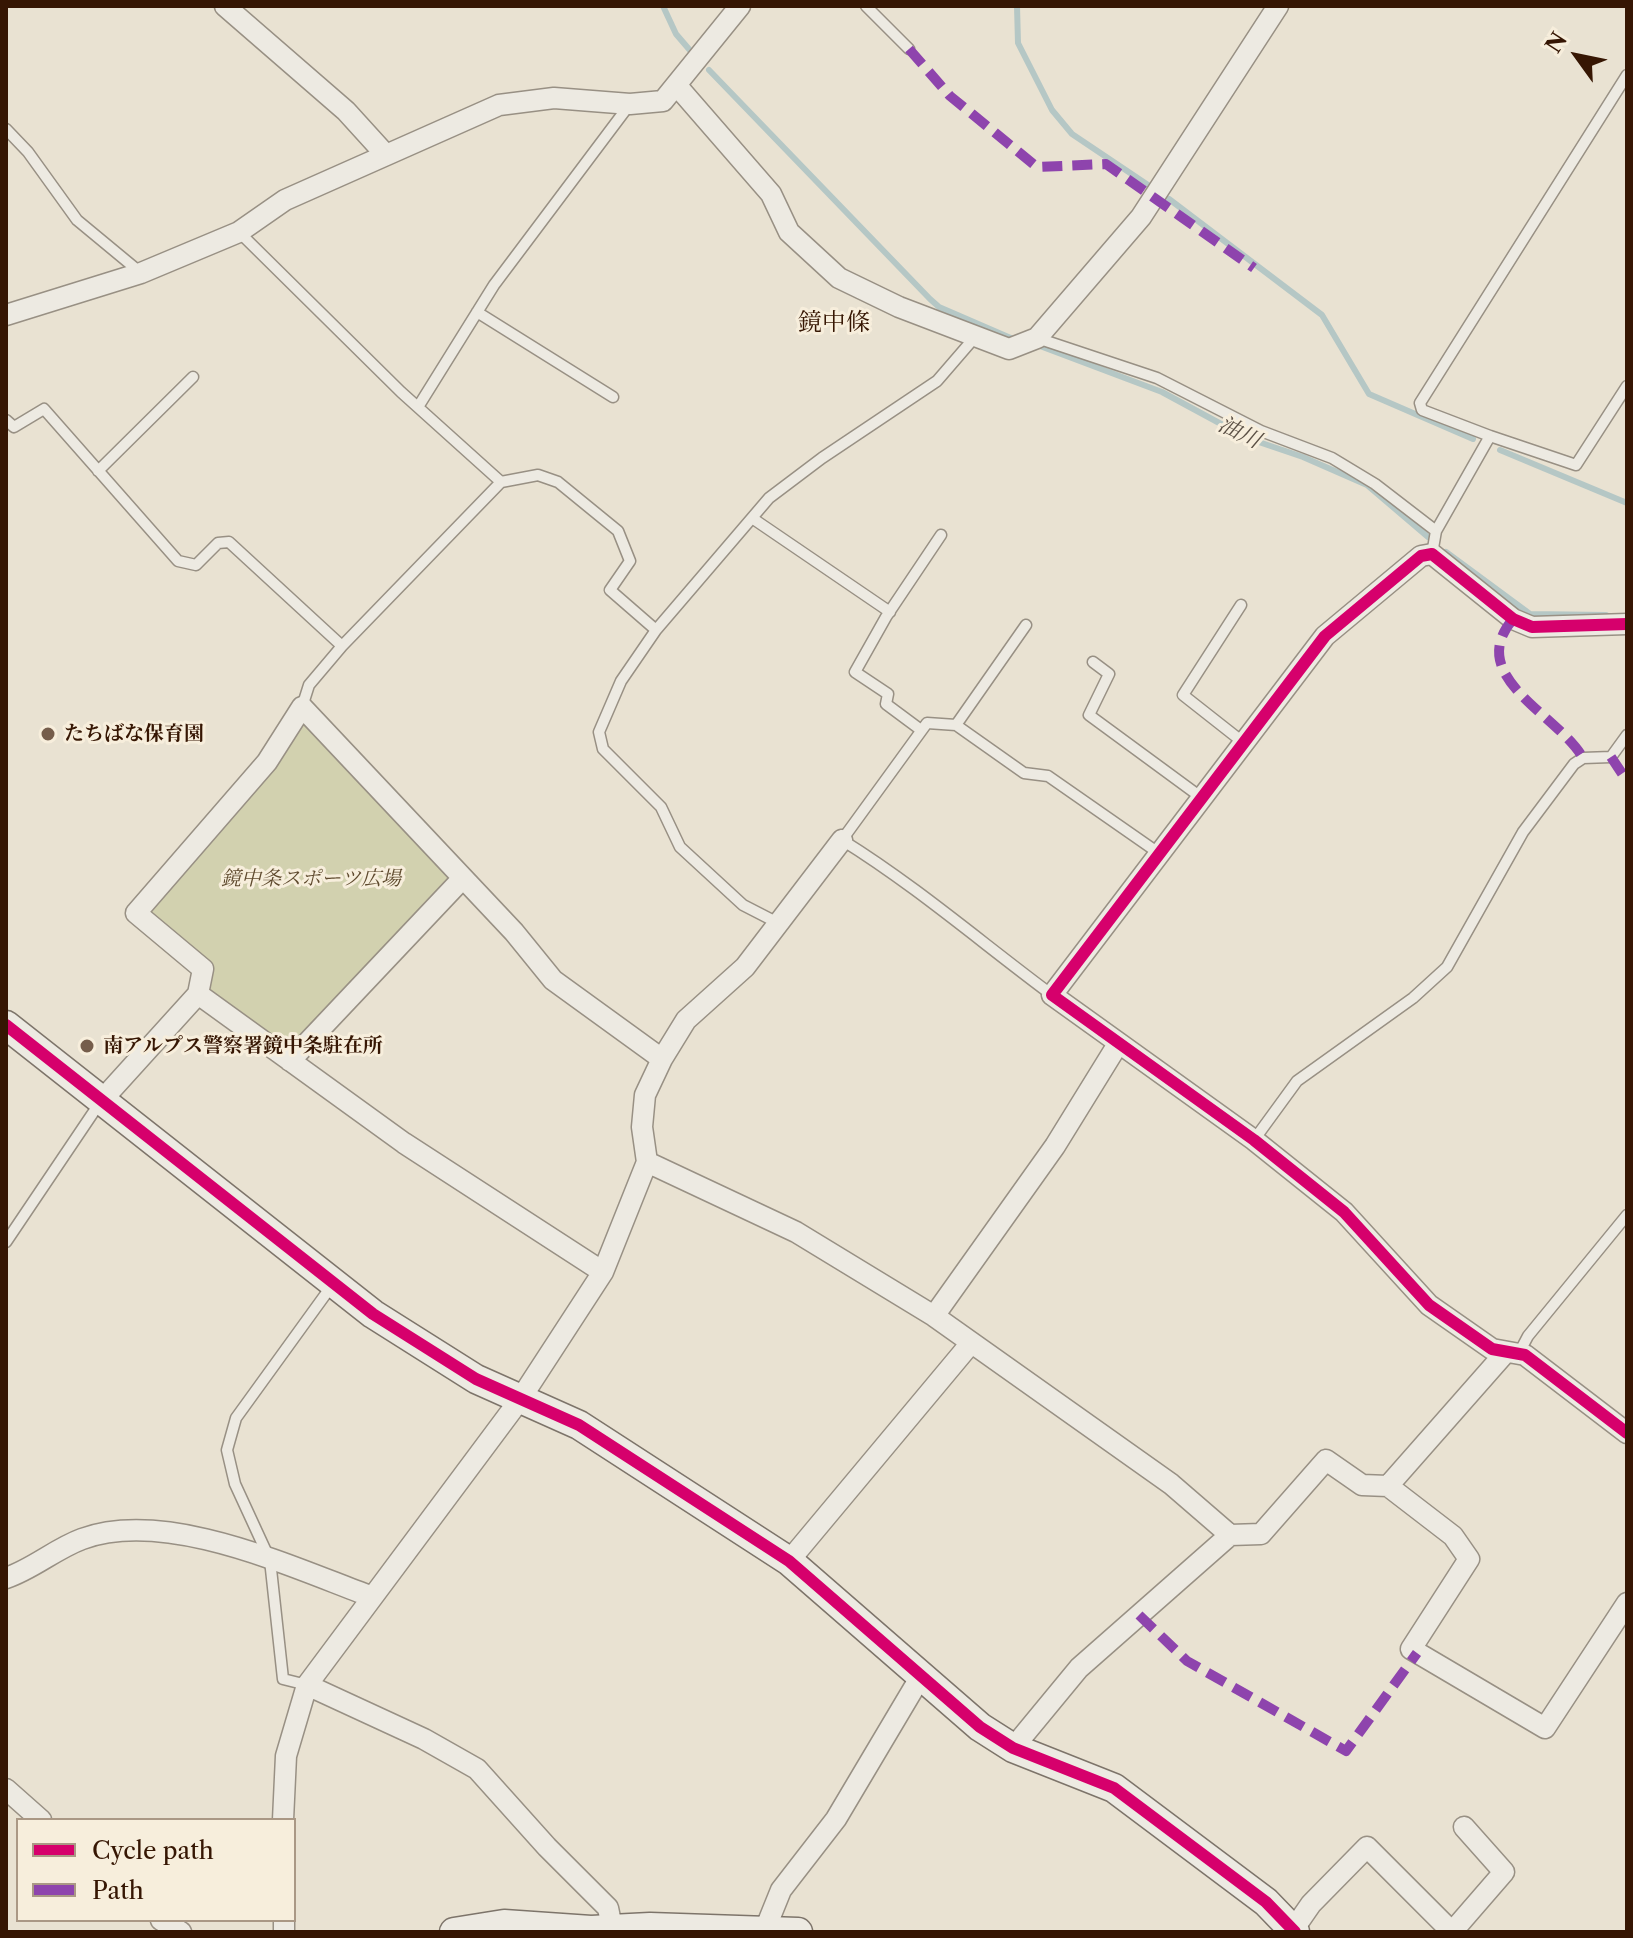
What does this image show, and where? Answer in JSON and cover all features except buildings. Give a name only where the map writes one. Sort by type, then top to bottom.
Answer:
[{"type":"street","points":[[225,6],[346,111],[386,155]]},
{"type":"street","points":[[6,315],[141,273],[239,232],[285,200],[499,105],[554,98],[630,104],[663,101],[678,87],[740,6]]},
{"type":"street","points":[[678,87],[771,194],[789,232],[839,278],[1009,349],[1037,338],[1148,208],[1278,6]]},
{"type":"street","points":[[1627,624],[1532,627],[1513,619],[1432,554],[1421,556],[1325,636],[1052,995],[1254,1140],[1344,1212],[1429,1305],[1492,1349],[1512,1353],[1627,1433]]},
{"type":"street","points":[[102,1100],[198,994],[203,969],[136,913],[267,762],[302,707],[514,932],[553,980],[662,1059]]},
{"type":"street","points":[[283,1818],[286,1756],[307,1685],[370,1596],[521,1398],[603,1272],[647,1162],[642,1127],[645,1095],[662,1059],[686,1020],[745,967],[842,840]]},
{"type":"street","points":[[290,1061],[462,879]]},
{"type":"street","points":[[198,994],[404,1143],[603,1272]]},
{"type":"street","points":[[6,1025],[373,1314],[476,1379],[579,1425],[789,1561],[980,1727],[1013,1748],[1114,1788],[1266,1902],[1294,1931],[1311,1904],[1367,1847],[1452,1932],[1504,1872],[1464,1827]]},
{"type":"street","points":[[934,1316],[1055,1146],[1118,1044]]},
{"type":"street","points":[[647,1162],[796,1232],[934,1316],[1171,1484],[1230,1535]]},
{"type":"street","points":[[789,1561],[971,1343]]},
{"type":"street","points":[[1388,1486],[1512,1353]]},
{"type":"street","points":[[1013,1748],[1079,1668],[1230,1535],[1261,1534],[1326,1460],[1362,1485],[1388,1486],[1453,1536],[1469,1559],[1411,1649],[1545,1728],[1627,1603]]},
{"type":"street","points":[[6,1578],[82,1539],[134,1529],[202,1540],[270,1560],[370,1596]]},
{"type":"street","points":[[764,1931],[781,1890],[836,1819],[921,1676]]},
{"type":"street","points":[[307,1685],[424,1739],[477,1769],[547,1847],[608,1908],[613,1931]]},
{"type":"street","points":[[6,1789],[39,1818]]},
{"type":"street","points":[[454,1932],[504,1924],[613,1931],[798,1932]]},
{"type":"lane","points":[[866,6],[909,49]]},
{"type":"lane","points":[[1627,75],[1420,403],[1422,410],[1576,465],[1627,386]]},
{"type":"lane","points":[[418,407],[477,312],[630,104]]},
{"type":"lane","points":[[6,129],[28,152],[77,220],[141,273]]},
{"type":"lane","points":[[239,232],[418,407],[501,482]]},
{"type":"lane","points":[[477,312],[613,397]]},
{"type":"lane","points":[[780,924],[743,905],[680,847],[661,807],[603,749],[599,732],[621,681],[656,630],[769,498],[822,458],[937,381],[975,337]]},
{"type":"lane","points":[[1037,338],[1157,378],[1261,431],[1332,458],[1375,484],[1436,531]]},
{"type":"lane","points":[[98,471],[193,377]]},
{"type":"lane","points":[[6,420],[14,427],[44,409],[178,561],[196,565],[218,543],[229,542],[342,646]]},
{"type":"lane","points":[[1432,554],[1436,531],[1490,436]]},
{"type":"lane","points":[[302,707],[309,685],[342,646],[501,482],[538,475],[558,482],[618,531],[630,561],[610,590],[656,630]]},
{"type":"lane","points":[[752,518],[890,612]]},
{"type":"lane","points":[[921,730],[886,704],[888,694],[855,672],[941,535]]},
{"type":"lane","points":[[1241,605],[1183,695],[1244,743]]},
{"type":"lane","points":[[956,725],[1026,625]]},
{"type":"lane","points":[[1093,662],[1109,674],[1089,715],[1202,798]]},
{"type":"lane","points":[[1052,995],[941,912],[909,882],[842,840],[921,730],[927,723],[956,725],[1024,773],[1048,776],[1160,854]]},
{"type":"lane","points":[[1254,1140],[1297,1081],[1413,998],[1447,967],[1523,832],[1574,764],[1583,758],[1611,757],[1627,735]]},
{"type":"lane","points":[[6,1242],[102,1100]]},
{"type":"lane","points":[[1512,1353],[1627,1215]]},
{"type":"lane","points":[[307,1685],[283,1679],[270,1560],[235,1484],[227,1450],[236,1418],[333,1284]]},
{"type":"green space","name":"鏡中条スポーツ広場","points":[[309,715],[462,879],[290,1061],[198,994],[203,969],[136,913]]},
{"type":"waterway","name":"油川","points":[[663,6],[676,34],[694,55]]},
{"type":"waterway","points":[[1017,6],[1018,43],[1052,110],[1072,134],[1151,187]]},
{"type":"waterway","name":"油川","points":[[709,70],[939,307],[1013,339]]},
{"type":"waterway","points":[[1169,199],[1322,315],[1369,394],[1473,439]]},
{"type":"waterway","name":"油川","points":[[1040,346],[1162,392],[1247,438],[1303,457],[1367,485],[1428,537]]},
{"type":"waterway","points":[[1500,450],[1627,503]]},
{"type":"waterway","name":"油川","points":[[1446,552],[1530,614],[1606,615]]},
{"type":"marked path","points":[[909,49],[950,96],[1037,167],[1106,164],[1254,268]]},
{"type":"marked path","points":[[1513,619],[1501,640],[1500,659],[1507,677],[1583,758]]},
{"type":"marked path","points":[[1611,757],[1627,781]]},
{"type":"marked path","points":[[1139,1615],[1187,1661],[1346,1751],[1417,1653]]},
{"type":"cycle path","points":[[1627,624],[1532,627],[1513,619],[1432,554],[1421,556],[1325,636],[1052,995],[1254,1140],[1344,1212],[1429,1305],[1492,1349],[1525,1355],[1627,1433]]},
{"type":"cycle path","points":[[6,1025],[373,1314],[476,1379],[579,1425],[789,1561],[980,1727],[1013,1748],[1114,1788],[1266,1902],[1295,1932]]},
{"type":"place","name":"たちばな保育園","points":[[48,734]]},
{"type":"place","name":"南アルプス警察署鏡中条駐在所","points":[[87,1046]]},
{"type":"district","name":"鏡中條","points":[[834,323]]}]
